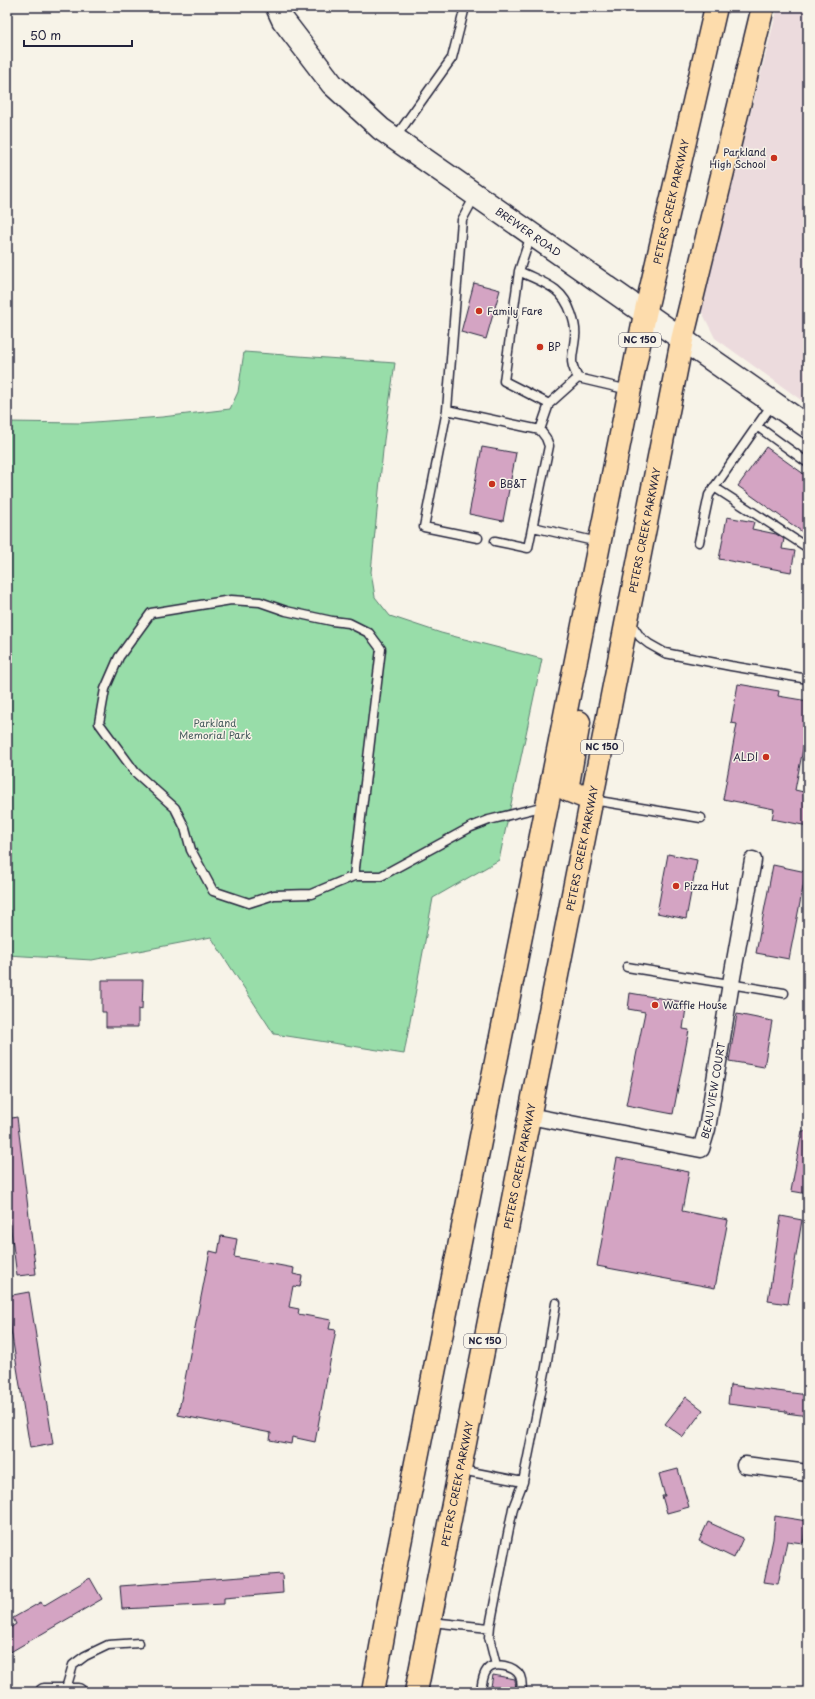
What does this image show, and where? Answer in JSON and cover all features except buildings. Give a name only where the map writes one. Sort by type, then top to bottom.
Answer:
[{"type":"main road","name":"PETERS CREEK PARKWAY","points":[[373,1692],[397,1558],[645,314],[716,7]]},
{"type":"main road","name":"PETERS CREEK PARKWAY","points":[[416,1692],[682,340],[763,7]]},
{"type":"main road","points":[[592,800],[567,790],[581,709],[599,547]]},
{"type":"main road","points":[[387,1692],[406,1579],[397,1558]]},
{"type":"street","name":"BREWER ROAD","points":[[276,7],[283,20],[332,84],[381,129],[808,427]]},
{"type":"street","name":"BEAU VIEW COURT","points":[[529,1116],[701,1149],[707,1129],[753,860]]},
{"type":"street","points":[[745,1465],[808,1473]]},
{"type":"street","points":[[44,1692],[78,1692]]},
{"type":"lane","points":[[394,139],[452,58],[465,7]]},
{"type":"lane","points":[[475,196],[462,220],[447,410],[424,527],[478,538]]},
{"type":"lane","points":[[532,235],[519,271],[504,381],[549,404]]},
{"type":"lane","points":[[519,271],[558,291],[565,298],[574,320],[575,336],[571,364],[578,378]]},
{"type":"lane","points":[[540,430],[549,404],[578,378]]},
{"type":"lane","points":[[578,378],[630,390]]},
{"type":"lane","points":[[699,542],[709,495],[773,403]]},
{"type":"lane","points":[[447,410],[540,430],[546,438],[549,446],[528,548],[495,542]]},
{"type":"lane","points":[[757,426],[808,463]]},
{"type":"lane","points":[[714,487],[808,548]]},
{"type":"lane","points":[[533,527],[599,547]]},
{"type":"lane","points":[[354,876],[381,649],[369,633],[349,623],[332,621],[286,611],[260,602],[231,600],[151,614],[119,657],[105,689],[99,723],[135,772],[175,808],[185,828],[191,850],[213,891],[249,903],[274,895],[311,894],[354,876],[381,876],[471,827],[489,820],[547,805]]},
{"type":"lane","points":[[628,618],[640,637],[665,653],[738,668],[808,679]]},
{"type":"lane","points":[[592,800],[701,818]]},
{"type":"lane","points":[[627,967],[731,983],[784,993]]},
{"type":"lane","points":[[496,1665],[489,1638],[489,1628],[513,1508],[523,1482],[546,1367],[556,1303]]},
{"type":"lane","points":[[460,1470],[523,1482]]},
{"type":"lane","points":[[430,1622],[489,1628]]},
{"type":"lane","points":[[65,1692],[73,1665],[85,1656],[108,1645],[139,1643]]},
{"type":"lane","points":[[481,1692],[487,1670],[496,1665],[512,1668],[520,1676],[522,1687],[521,1692]]},
{"type":"shaded area","name":"Parkland High School","points":[[778,7],[808,7],[808,405],[715,338],[700,308]]},
{"type":"green space","name":"Parkland Memorial Park","points":[[244,352],[395,363],[384,440],[371,572],[375,597],[390,616],[441,633],[542,659],[499,860],[433,898],[404,1054],[274,1034],[211,937],[92,960],[7,955],[7,422],[81,423],[162,417],[230,409],[238,392]]},
{"type":"place","name":"Parkland High School","points":[[774,158]]},
{"type":"place","name":"Family Fare","points":[[479,311]]},
{"type":"place","name":"BP","points":[[540,347]]},
{"type":"place","name":"BB&T","points":[[492,484]]},
{"type":"place","name":"ALDI","points":[[766,757]]},
{"type":"place","name":"Pizza Hut","points":[[676,886]]},
{"type":"place","name":"Waffle House","points":[[655,1005]]}]
